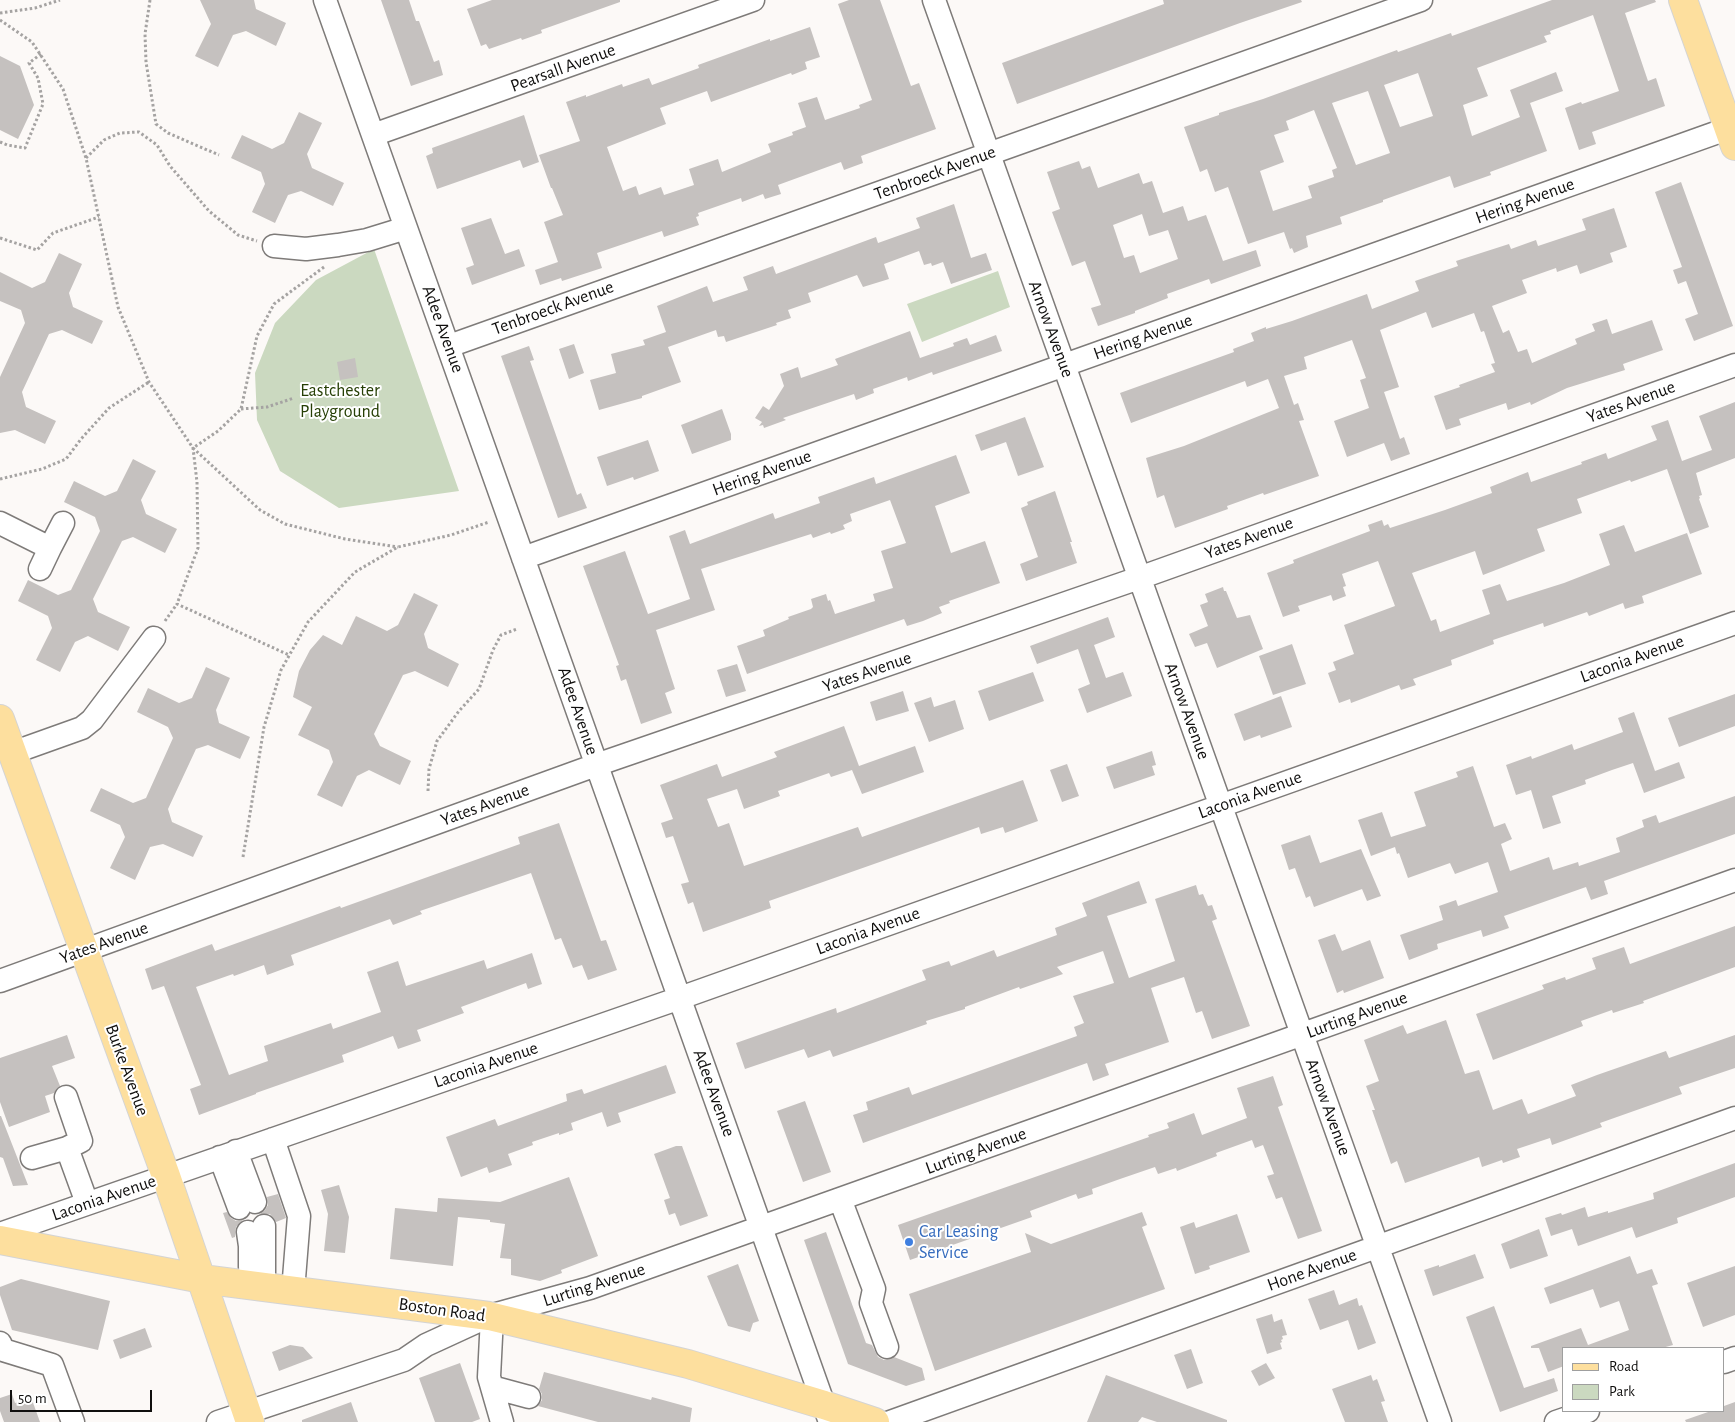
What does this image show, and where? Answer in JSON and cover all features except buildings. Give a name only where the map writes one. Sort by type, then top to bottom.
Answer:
[{"type":"main road","points":[[1683,0],[1733,134]]},
{"type":"main road","name":"Burke Avenue","points":[[5,739],[166,1176],[249,1417]]},
{"type":"main road","name":"Boston Road","points":[[0,1240],[202,1279],[491,1316],[688,1364],[827,1413],[874,1422]]},
{"type":"street","name":"Adee Avenue","points":[[325,0],[827,1413]]},
{"type":"street","name":"Pearsall Avenue","points":[[373,135],[753,0]]},
{"type":"street","name":"Arnow Avenue","points":[[934,0],[1440,1422]]},
{"type":"street","name":"Tenbroeck Avenue","points":[[449,346],[1421,0]]},
{"type":"street","name":"Hering Avenue","points":[[524,558],[1064,365],[1733,134]]},
{"type":"street","points":[[274,246],[306,249],[338,245],[367,240],[406,228]]},
{"type":"street","name":"Yates Avenue","points":[[0,981],[596,765],[1139,578],[1735,365]]},
{"type":"street","points":[[0,523],[50,548]]},
{"type":"street","points":[[40,569],[63,523]]},
{"type":"street","name":"Laconia Avenue","points":[[0,1234],[680,998],[1735,622]]},
{"type":"street","points":[[5,739],[82,728],[92,720],[154,638]]},
{"type":"street","name":"Lurting Avenue","points":[[218,1422],[249,1417],[404,1360],[426,1345],[491,1316],[590,1288],[1735,880]]},
{"type":"street","points":[[32,1158],[81,1142],[66,1097]]},
{"type":"street","name":"Hone Avenue","points":[[890,1422],[1735,1118]]},
{"type":"street","points":[[273,1139],[299,1216],[293,1291]]},
{"type":"street","points":[[66,1148],[87,1203]]},
{"type":"street","points":[[228,1154],[247,1205]]},
{"type":"street","points":[[840,1199],[874,1289],[871,1303],[887,1347]]},
{"type":"street","points":[[256,1229],[250,1246],[256,1286]]},
{"type":"street","points":[[491,1316],[489,1377],[502,1422]]},
{"type":"street","points":[[0,1343],[3,1350],[52,1365],[73,1422]]},
{"type":"street","points":[[492,1387],[529,1397]]},
{"type":"street","points":[[1556,1422],[1585,1412]]},
{"type":"path","points":[[0,13],[35,8],[60,0]]},
{"type":"path","points":[[150,0],[145,34],[146,62],[156,124],[168,133],[219,155]]},
{"type":"path","points":[[0,20],[32,42],[63,89],[86,158],[118,307],[149,382],[193,448],[260,510],[285,524],[345,539],[398,546],[451,535],[509,516]]},
{"type":"path","points":[[0,142],[25,148],[43,104],[38,78],[29,63],[41,54]]},
{"type":"path","points":[[86,158],[104,140],[120,133],[139,132],[157,144],[170,166],[209,211],[238,235],[274,246]]},
{"type":"path","points":[[0,238],[37,250],[53,234],[99,217]]},
{"type":"path","points":[[193,448],[218,431],[241,409],[257,336],[274,304],[325,266]]},
{"type":"path","points":[[0,479],[42,469],[66,459],[109,408],[149,382]]},
{"type":"path","points":[[241,409],[267,407],[294,398]]},
{"type":"path","points":[[193,448],[197,482],[198,548],[178,604],[289,655]]},
{"type":"path","points":[[243,857],[264,727],[281,670],[308,622],[355,572],[398,546]]},
{"type":"path","points":[[428,791],[429,768],[438,741],[458,711],[479,689],[501,634],[517,629]]},
{"type":"green space","name":"Eastchester Playground","points":[[374,249],[459,491],[339,508],[280,471],[257,420],[255,373],[275,323],[316,280]]},
{"type":"green space","points":[[998,271],[1010,307],[922,342],[907,304]]},
{"type":"place","name":"Car Leasing Service","points":[[909,1242]]}]
